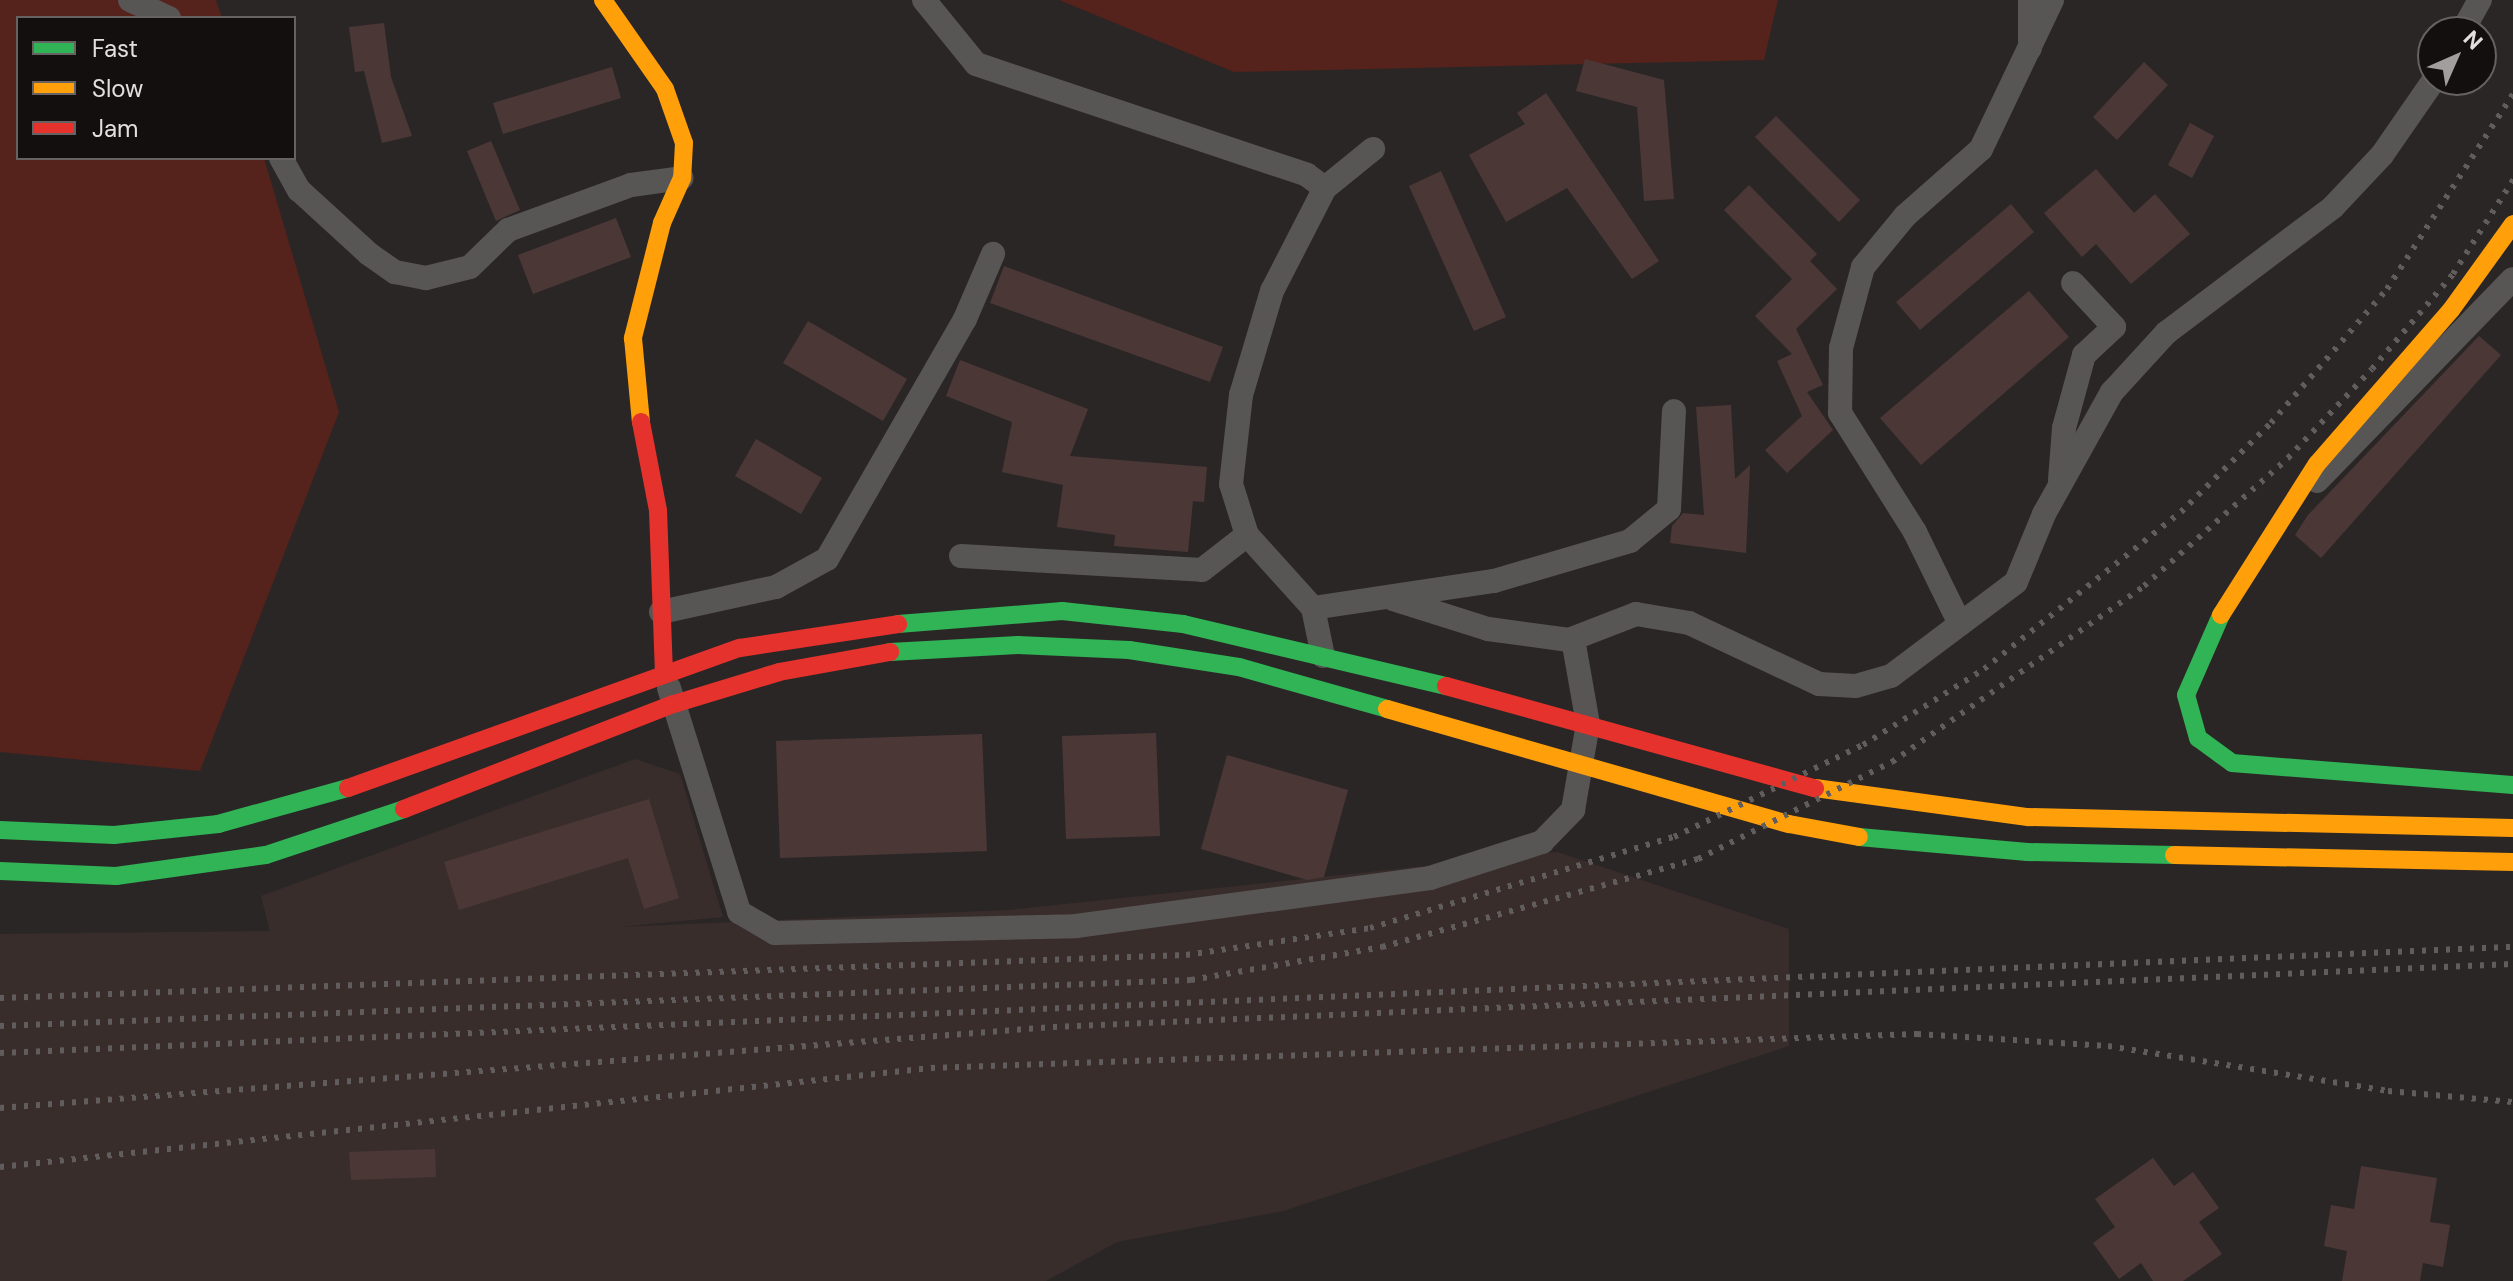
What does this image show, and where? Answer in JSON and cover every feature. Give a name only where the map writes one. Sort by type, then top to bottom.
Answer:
[{"type":"main road","points":[[603,0],[674,106],[684,143],[682,178],[662,223],[633,338],[638,406],[658,510],[664,671]]},
{"type":"main road","points":[[2513,224],[2296,497],[2223,610],[2188,681],[2187,711],[2198,738],[2219,757],[2246,765],[2513,785]]},
{"type":"main road","points":[[0,830],[114,835],[257,816],[664,671],[740,648],[992,613],[1062,611],[1183,624],[1358,664],[1801,786],[1899,803],[2028,817],[2513,828]]},
{"type":"main road","points":[[0,871],[116,876],[266,855],[347,831],[674,704],[779,672],[891,652],[1018,645],[1185,657],[1357,701],[1789,824],[1848,835],[2011,852],[2513,862]]},
{"type":"street","points":[[130,0],[165,16]]},
{"type":"street","points":[[924,0],[976,64],[1307,175],[1325,188]]},
{"type":"street","points":[[2030,0],[2030,50]]},
{"type":"street","points":[[1960,624],[1915,532],[1840,413],[1841,348],[1863,267],[1905,216],[1981,149],[2052,0]]},
{"type":"street","points":[[1393,599],[1488,629],[1573,639],[1636,614],[1689,623],[1819,684],[1856,686],[1903,669],[2016,582],[2060,486],[2112,392],[2166,333],[2333,207],[2382,155],[2423,96]]},
{"type":"street","points":[[1323,656],[1313,608],[1247,535],[1231,484],[1241,395],[1272,291],[1325,188],[1373,149]]},
{"type":"street","points":[[282,160],[299,190],[369,254],[395,272],[426,278],[470,267],[508,230],[631,185],[682,178]]},
{"type":"street","points":[[661,612],[776,587],[827,559],[965,319],[993,254]]},
{"type":"street","points":[[2296,497],[2343,460],[2513,279]]},
{"type":"street","points":[[2060,486],[2064,428],[2084,355],[2114,327],[2073,283]]},
{"type":"street","points":[[1313,608],[1393,599],[1494,581],[1630,541],[1669,509],[1674,411]]},
{"type":"street","points":[[961,556],[1202,570],[1247,535]]},
{"type":"street","points":[[664,671],[739,912],[775,933],[1076,926],[1430,878],[1542,842],[1573,810],[1588,724],[1573,639]]},
{"type":"shaded area","points":[[0,0],[216,0],[221,16],[16,16],[16,160],[265,160],[339,412],[200,771],[0,752]]},
{"type":"shaded area","points":[[1059,0],[1778,0],[1764,60],[1234,72]]},
{"type":"shaded area","points":[[635,759],[680,774],[723,917],[618,927],[1009,910],[1557,852],[1789,929],[1789,1046],[1283,1211],[1117,1242],[1046,1281],[0,1281],[0,934],[270,931],[261,896]]},
{"type":"building","points":[[384,23],[391,77],[412,136],[382,143],[364,71],[355,72],[349,27]]},
{"type":"building","points":[[1585,59],[1664,80],[1674,199],[1644,201],[1637,107],[1576,91]]},
{"type":"building","points":[[2144,62],[2168,85],[2117,140],[2093,117]]},
{"type":"building","points":[[612,67],[621,98],[503,134],[493,103]]},
{"type":"building","points":[[1546,93],[1659,261],[1632,279],[1567,188],[1506,222],[1469,155],[1525,124],[1517,113]]},
{"type":"building","points":[[1776,116],[1860,200],[1839,222],[1755,137]]},
{"type":"building","points":[[2190,123],[2214,136],[2192,178],[2168,165]]},
{"type":"building","points":[[491,141],[520,210],[496,221],[467,151]]},
{"type":"building","points":[[2096,169],[2134,213],[2155,194],[2190,234],[2131,284],[2096,244],[2082,257],[2044,213]]},
{"type":"building","points":[[1441,171],[1506,317],[1474,331],[1409,186]]},
{"type":"building","points":[[1749,185],[1817,254],[1810,261],[1837,289],[1796,329],[1823,385],[1807,392],[1833,430],[1787,473],[1765,450],[1802,416],[1777,361],[1792,354],[1755,316],[1792,279],[1724,210]]},
{"type":"building","points":[[2011,204],[2034,232],[1920,330],[1896,302]]},
{"type":"building","points":[[616,218],[631,257],[533,294],[518,255]]},
{"type":"building","points":[[1004,266],[1223,347],[1210,382],[990,303]]},
{"type":"building","points":[[2029,291],[2069,337],[1921,465],[1880,418]]},
{"type":"building","points":[[808,321],[907,379],[883,421],[783,363]]},
{"type":"building","points":[[2479,336],[2501,355],[2321,558],[2295,535],[2308,515]]},
{"type":"building","points":[[960,360],[1088,409],[1070,456],[1207,467],[1204,502],[1193,501],[1188,552],[1114,546],[1115,535],[1057,527],[1063,485],[1002,472],[1012,422],[946,396]]},
{"type":"building","points":[[1731,405],[1735,479],[1750,465],[1746,553],[1670,543],[1672,526],[1683,513],[1704,515],[1696,407]]},
{"type":"building","points":[[756,439],[822,478],[801,514],[735,476]]},
{"type":"building","points":[[1156,733],[1160,836],[1066,839],[1062,736]]},
{"type":"building","points":[[982,734],[987,851],[780,858],[776,741]]},
{"type":"building","points":[[1227,755],[1348,790],[1324,877],[1307,880],[1201,849]]},
{"type":"building","points":[[649,799],[679,898],[644,909],[628,858],[459,910],[444,862]]},
{"type":"building","points":[[435,1149],[436,1177],[351,1180],[349,1152]]},
{"type":"building","points":[[2153,1158],[2174,1186],[2193,1172],[2219,1208],[2199,1222],[2222,1254],[2183,1281],[2153,1281],[2141,1263],[2119,1279],[2093,1243],[2115,1227],[2095,1199]]},
{"type":"building","points":[[2361,1166],[2437,1178],[2430,1222],[2450,1225],[2443,1267],[2423,1263],[2420,1281],[2342,1281],[2347,1251],[2324,1246],[2331,1205],[2354,1209]]},
{"type":"railway","points":[[0,998],[1186,955],[1370,928],[1674,837],[1863,745],[1984,669],[2181,512],[2271,423],[2387,289],[2513,94]]},
{"type":"railway","points":[[0,1026],[1191,980],[1382,947],[1698,859],[1892,762],[2144,586],[2288,458],[2372,369],[2453,274],[2513,180]]},
{"type":"railway","points":[[0,1053],[2513,947]]},
{"type":"railway","points":[[0,1108],[1053,1027],[2513,964]]},
{"type":"railway","points":[[0,1167],[931,1068],[1917,1034],[2108,1046],[2388,1091],[2513,1102]]},
{"type":"traffic: fast","points":[[898,624],[1062,611],[1183,624],[1446,686]]},
{"type":"traffic: fast","points":[[2221,615],[2186,695],[2198,738],[2232,763],[2513,785]]},
{"type":"traffic: fast","points":[[890,652],[1018,645],[1129,650],[1239,667],[1387,709]]},
{"type":"traffic: fast","points":[[0,830],[114,835],[218,824],[348,788]]},
{"type":"traffic: fast","points":[[0,871],[116,876],[266,855],[404,809]]},
{"type":"traffic: fast","points":[[1859,837],[2027,852],[2174,855]]},
{"type":"traffic: slow","points":[[603,0],[665,89],[684,143],[682,178],[662,223],[633,338],[641,422]]},
{"type":"traffic: slow","points":[[2221,615],[2317,464],[2451,310],[2513,224]]},
{"type":"traffic: slow","points":[[1387,709],[1789,824],[1859,837]]},
{"type":"traffic: slow","points":[[1815,788],[2028,817],[2513,828]]},
{"type":"traffic: slow","points":[[2174,855],[2513,862]]},
{"type":"traffic: jam","points":[[641,422],[658,510],[664,671]]},
{"type":"traffic: jam","points":[[348,788],[740,648],[898,624]]},
{"type":"traffic: jam","points":[[404,809],[674,704],[779,672],[890,652]]},
{"type":"traffic: jam","points":[[1446,686],[1815,788]]}]
